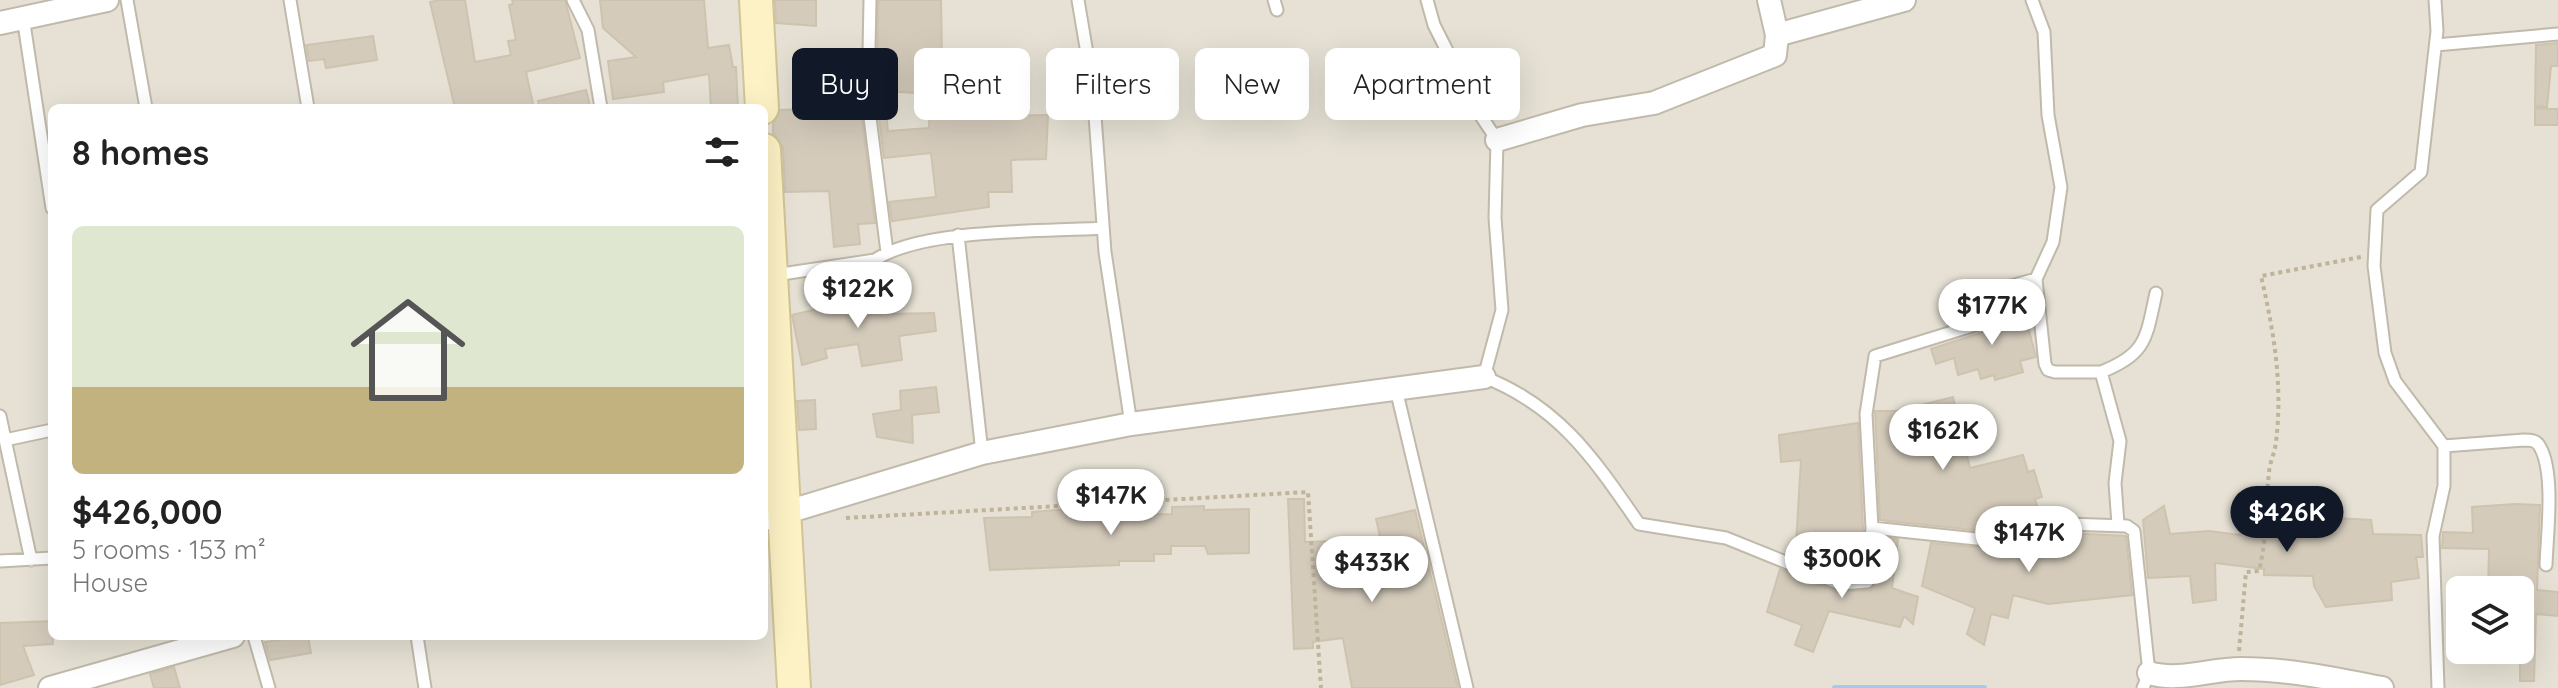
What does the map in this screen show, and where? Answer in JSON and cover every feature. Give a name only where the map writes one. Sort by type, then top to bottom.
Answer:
[{"type":"street","points":[[0,23],[107,0]]},
{"type":"street","points":[[756,0],[762,104]]},
{"type":"street","points":[[1497,140],[1582,115],[1654,103],[1775,55],[1777,35],[1769,0]]},
{"type":"street","points":[[1777,35],[1904,0]]},
{"type":"street","points":[[768,222],[774,516],[794,688]]},
{"type":"street","points":[[774,516],[982,453],[1131,424],[1484,377]]},
{"type":"street","points":[[50,688],[219,640]]},
{"type":"street","points":[[2146,680],[2237,669],[2281,679],[2382,688]]},
{"type":"lane","points":[[127,0],[145,104]]},
{"type":"lane","points":[[290,0],[307,104]]},
{"type":"lane","points":[[573,0],[588,30],[600,104]]},
{"type":"lane","points":[[870,0],[868,102],[887,252]]},
{"type":"lane","points":[[1078,0],[1093,89],[1103,228],[1131,424]]},
{"type":"lane","points":[[1427,0],[1434,25],[1477,110],[1497,140],[1495,218],[1502,310],[1484,377],[1516,390],[1553,414],[1595,460],[1639,524],[1726,538],[1840,584],[1852,586],[1867,582],[1872,528],[1866,414],[1875,356],[1975,325],[1979,295],[2036,279]]},
{"type":"lane","points":[[2032,0],[2044,32],[2048,115],[2061,187],[2053,242],[2036,279],[2048,370],[2101,372],[2129,361],[2145,341],[2156,293]]},
{"type":"lane","points":[[2435,0],[2436,45],[2421,172],[2377,210],[2374,254],[2385,353],[2395,381],[2444,446],[2444,486],[2433,536],[2438,688]]},
{"type":"lane","points":[[23,16],[48,182]]},
{"type":"lane","points":[[2436,45],[2558,34]]},
{"type":"lane","points":[[771,276],[875,260],[887,252],[958,235],[1103,228]]},
{"type":"lane","points":[[958,235],[982,453]]},
{"type":"lane","points":[[2101,372],[2120,441],[2115,483],[2118,524]]},
{"type":"lane","points":[[1396,389],[1467,688]]},
{"type":"lane","points":[[0,416],[31,560]]},
{"type":"lane","points":[[5,440],[48,431]]},
{"type":"lane","points":[[2444,446],[2524,440],[2540,446],[2547,479],[2546,565]]},
{"type":"lane","points":[[1872,528],[2005,542],[2035,530],[2066,524],[2118,524],[2134,531],[2146,680]]},
{"type":"lane","points":[[0,561],[48,558]]},
{"type":"lane","points":[[255,640],[269,688]]},
{"type":"lane","points":[[418,640],[425,688]]},
{"type":"path","points":[[2237,669],[2246,572],[2259,571],[2267,537],[2269,471],[2276,446],[2279,402],[2276,338],[2261,276],[2374,254]]},
{"type":"path","points":[[845,518],[1308,492],[1321,688]]},
{"type":"shaded area","points":[[0,0],[2558,0],[2558,688],[0,688]]},
{"type":"building","points":[[465,0],[475,62],[511,55],[508,41],[516,40],[509,5],[513,4],[512,0],[565,0],[580,58],[526,72],[533,104],[454,104],[430,2]]},
{"type":"building","points":[[600,0],[704,0],[708,48],[729,45],[733,67],[736,67],[738,104],[711,104],[709,74],[663,82],[664,92],[613,99],[608,61],[636,57],[603,28]]},
{"type":"building","points":[[775,0],[816,0],[816,26],[776,23]]},
{"type":"building","points":[[878,0],[941,0],[942,48],[914,48],[914,93],[898,92],[898,48],[878,48]]},
{"type":"building","points":[[373,36],[377,60],[326,68],[324,59],[309,61],[306,45]]},
{"type":"building","points":[[2558,43],[2558,66],[2551,66],[2547,107],[2535,106],[2536,45]]},
{"type":"building","points":[[586,90],[590,104],[538,104],[538,101]]},
{"type":"building","points":[[2535,108],[2558,109],[2558,125],[2535,125]]},
{"type":"building","points":[[780,110],[792,110],[792,120],[862,120],[875,223],[858,224],[860,244],[834,247],[829,191],[785,192],[783,148],[773,133],[773,124]]},
{"type":"building","points":[[1030,115],[1046,115],[1048,120],[1046,159],[1011,160],[1012,192],[988,192],[989,207],[892,221],[889,202],[936,197],[931,153],[884,158],[879,120],[887,120],[888,131],[929,128],[929,120],[1030,120]]},
{"type":"building","points":[[872,296],[884,296],[887,314],[934,313],[936,331],[899,336],[902,360],[862,366],[858,344],[825,349],[827,358],[802,365],[792,315]]},
{"type":"building","points":[[2023,308],[2036,357],[2020,361],[2023,372],[1995,380],[1994,375],[1981,379],[1978,369],[1958,375],[1954,358],[1936,364],[1931,349],[1983,332],[1984,318]]},
{"type":"building","points":[[936,387],[939,412],[912,415],[913,443],[877,437],[873,414],[901,410],[900,391]]},
{"type":"building","points":[[1953,397],[1970,468],[2023,455],[2028,472],[2034,470],[2042,497],[2035,499],[2037,506],[1983,520],[1983,531],[1880,520],[1875,411],[1897,411]]},
{"type":"building","points":[[815,400],[816,429],[799,430],[797,401]]},
{"type":"building","points":[[1858,423],[1863,528],[1859,574],[1841,575],[1786,553],[1790,543],[1796,544],[1801,460],[1781,462],[1779,435]]},
{"type":"building","points":[[1288,499],[1304,499],[1305,542],[1340,541],[1340,550],[1381,541],[1376,519],[1415,510],[1458,688],[1352,688],[1343,638],[1313,642],[1313,648],[1294,649]]},
{"type":"building","points":[[2265,499],[2264,516],[2311,518],[2315,523],[2337,524],[2337,518],[2371,520],[2373,534],[2421,535],[2423,557],[2416,557],[2419,578],[2391,582],[2392,600],[2326,607],[2314,586],[2313,576],[2264,575],[2264,569],[2215,563],[2216,600],[2193,603],[2190,576],[2148,578],[2143,520],[2164,506],[2170,534],[2209,531],[2240,535],[2239,500]]},
{"type":"building","points":[[2540,505],[2537,590],[2558,592],[2558,616],[2536,614],[2534,681],[2520,681],[2520,664],[2534,664],[2534,576],[2488,576],[2489,549],[2442,548],[2443,532],[2473,533],[2472,507]]},
{"type":"building","points":[[1204,506],[1204,510],[1249,509],[1249,553],[1208,554],[1205,546],[1171,546],[1171,554],[1154,554],[1154,561],[990,570],[984,518],[1032,517],[1032,512],[1070,509],[1071,516],[1172,514],[1172,507]]},
{"type":"building","points":[[2067,533],[2126,536],[2132,595],[2048,604],[2013,595],[2008,618],[1991,614],[1984,645],[1967,634],[1975,608],[1922,586],[1931,543],[2005,550],[2037,545],[2036,539]]},
{"type":"building","points":[[1880,537],[1898,539],[1892,588],[1918,597],[1913,624],[1904,616],[1900,627],[1829,611],[1813,652],[1795,645],[1802,625],[1767,612],[1780,569],[1837,592],[1871,590],[1875,583]]},
{"type":"building","points":[[48,621],[48,640],[53,640],[53,644],[23,646],[34,675],[0,685],[0,623]]},
{"type":"building","points":[[309,640],[311,653],[270,660],[265,642]]},
{"type":"building","points":[[174,667],[180,688],[154,688],[150,674]]},
{"type":"waterway","points":[[1835,688],[1984,688]]}]
